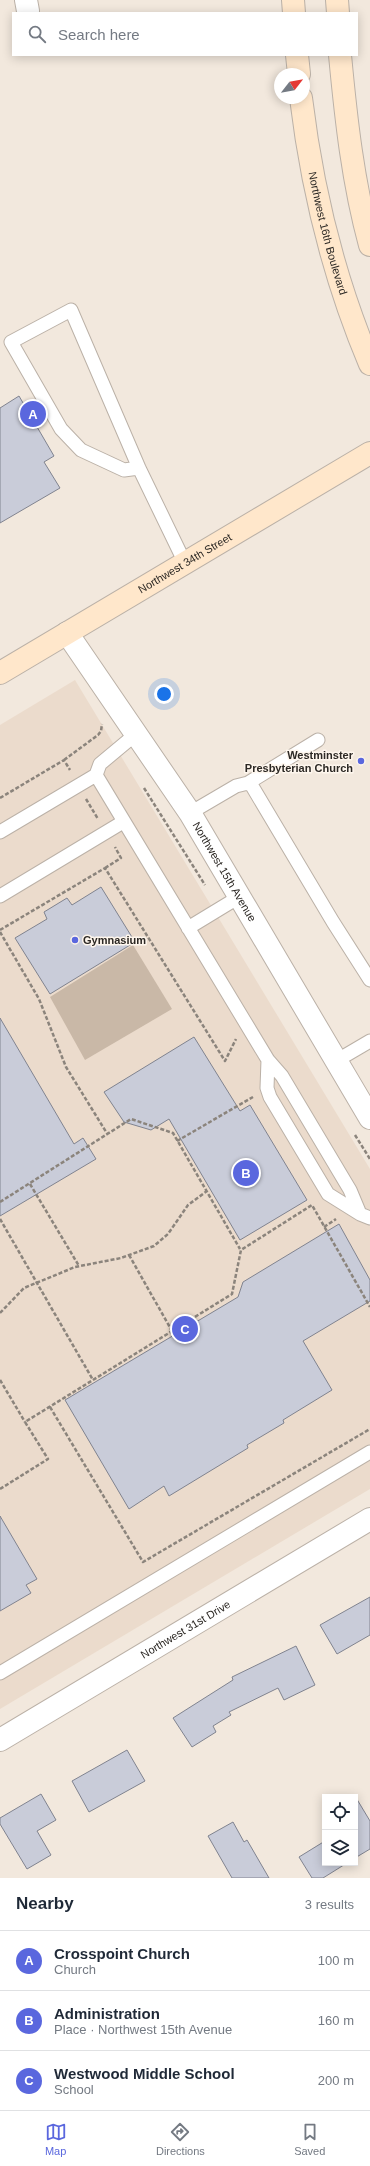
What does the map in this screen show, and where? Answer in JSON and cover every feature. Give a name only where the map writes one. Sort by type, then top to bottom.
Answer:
[{"type":"main road","points":[[293,0],[294,12]]},
{"type":"main road","points":[[337,0],[338,12]]},
{"type":"main road","points":[[297,56],[298,68]]},
{"type":"main road","points":[[340,56],[354,175],[370,245]]},
{"type":"main road","name":"Northwest 16th Boulevard","points":[[302,104],[313,172],[329,249],[352,320],[370,364]]},
{"type":"main road","name":"Northwest 34th Street","points":[[0,672],[370,453]]},
{"type":"street","name":"Northwest 15th Avenue","points":[[67,633],[127,741],[190,814],[370,1118]]},
{"type":"street","name":"Northwest 31st Drive","points":[[2,1735],[370,1519]]},
{"type":"lane","points":[[139,468],[124,470],[81,450],[61,429],[5,344],[71,310],[139,468],[185,563]]},
{"type":"lane","points":[[190,814],[236,786],[248,783],[318,740]]},
{"type":"lane","points":[[0,832],[96,775],[100,764],[127,741]]},
{"type":"lane","points":[[96,775],[268,1060],[282,1076],[365,1216]]},
{"type":"lane","points":[[248,783],[256,790],[333,922],[370,980]]},
{"type":"lane","points":[[0,896],[123,822]]},
{"type":"lane","points":[[188,928],[239,897]]},
{"type":"lane","points":[[336,1061],[370,1041]]},
{"type":"lane","points":[[268,1060],[267,1088],[273,1103],[328,1194],[365,1216]]},
{"type":"lane","points":[[0,1672],[370,1452]]},
{"type":"path","points":[[64,760],[98,735],[102,731],[103,721],[127,741]]},
{"type":"path","points":[[144,787],[220,908]]},
{"type":"path","points":[[108,1136],[66,1067],[39,999],[0,931],[105,868],[225,1061],[236,1038],[241,1045]]},
{"type":"path","points":[[177,1141],[256,1096]]},
{"type":"path","points":[[0,1202],[108,1136],[131,1119],[172,1133],[240,1250],[232,1294],[26,1422]]},
{"type":"path","points":[[354,1132],[370,1160]]},
{"type":"path","points":[[30,1184],[78,1266]]},
{"type":"path","points":[[0,1313],[24,1288],[78,1266],[129,1255],[154,1246],[168,1234],[188,1205],[207,1191]]},
{"type":"path","points":[[240,1250],[312,1205],[370,1307]]},
{"type":"path","points":[[0,1219],[93,1380]]},
{"type":"path","points":[[129,1255],[172,1331]]},
{"type":"path","points":[[0,1380],[48,1459],[0,1489]]},
{"type":"path","points":[[50,1407],[143,1562],[370,1429]]},
{"type":"shaded area","points":[[75,680],[370,1169],[370,1489],[0,1709],[0,725]]},
{"type":"shaded area","points":[[133,945],[172,1009],[85,1060],[50,997]]},
{"type":"building","points":[[19,396],[54,456],[44,462],[60,488],[0,523],[0,408]]},
{"type":"building","name":"Gymnasium","points":[[101,887],[135,942],[50,994],[15,938],[47,919],[44,912],[67,898],[72,905]]},
{"type":"building","points":[[0,1018],[74,1144],[83,1138],[96,1159],[0,1216]]},
{"type":"building","points":[[194,1037],[240,1111],[250,1105],[307,1200],[240,1240],[169,1119],[151,1130],[124,1122],[104,1092]]},
{"type":"building","points":[[339,1224],[370,1280],[370,1301],[303,1341],[332,1390],[283,1420],[284,1423],[247,1445],[248,1448],[169,1496],[164,1486],[129,1509],[65,1400],[238,1297],[243,1282]]},
{"type":"building","points":[[0,1516],[37,1579],[26,1585],[31,1593],[0,1611]]},
{"type":"building","points":[[370,1597],[370,1635],[337,1654],[320,1625]]},
{"type":"building","points":[[296,1646],[315,1685],[284,1700],[278,1688],[229,1712],[231,1715],[213,1726],[216,1732],[192,1747],[173,1718],[233,1680],[232,1677]]},
{"type":"building","points":[[127,1750],[145,1781],[89,1812],[72,1781]]},
{"type":"building","points":[[41,1794],[56,1820],[37,1831],[51,1855],[27,1869],[0,1824],[0,1818]]},
{"type":"building","points":[[358,1801],[370,1821],[370,1849],[358,1856]]},
{"type":"building","points":[[233,1822],[244,1842],[247,1840],[269,1878],[232,1878],[208,1836]]},
{"type":"building","points":[[322,1843],[322,1866],[342,1866],[323,1878],[312,1878],[299,1857]]},
{"type":"place","name":"Crosspoint Church","points":[[33,414]]},
{"type":"place","name":"Westminster Presbyterian Church","points":[[361,761]]},
{"type":"place","name":"Gymnasium","points":[[75,940]]},
{"type":"place","name":"Administration","points":[[246,1173]]},
{"type":"place","name":"Westwood Middle School","points":[[185,1329]]}]
